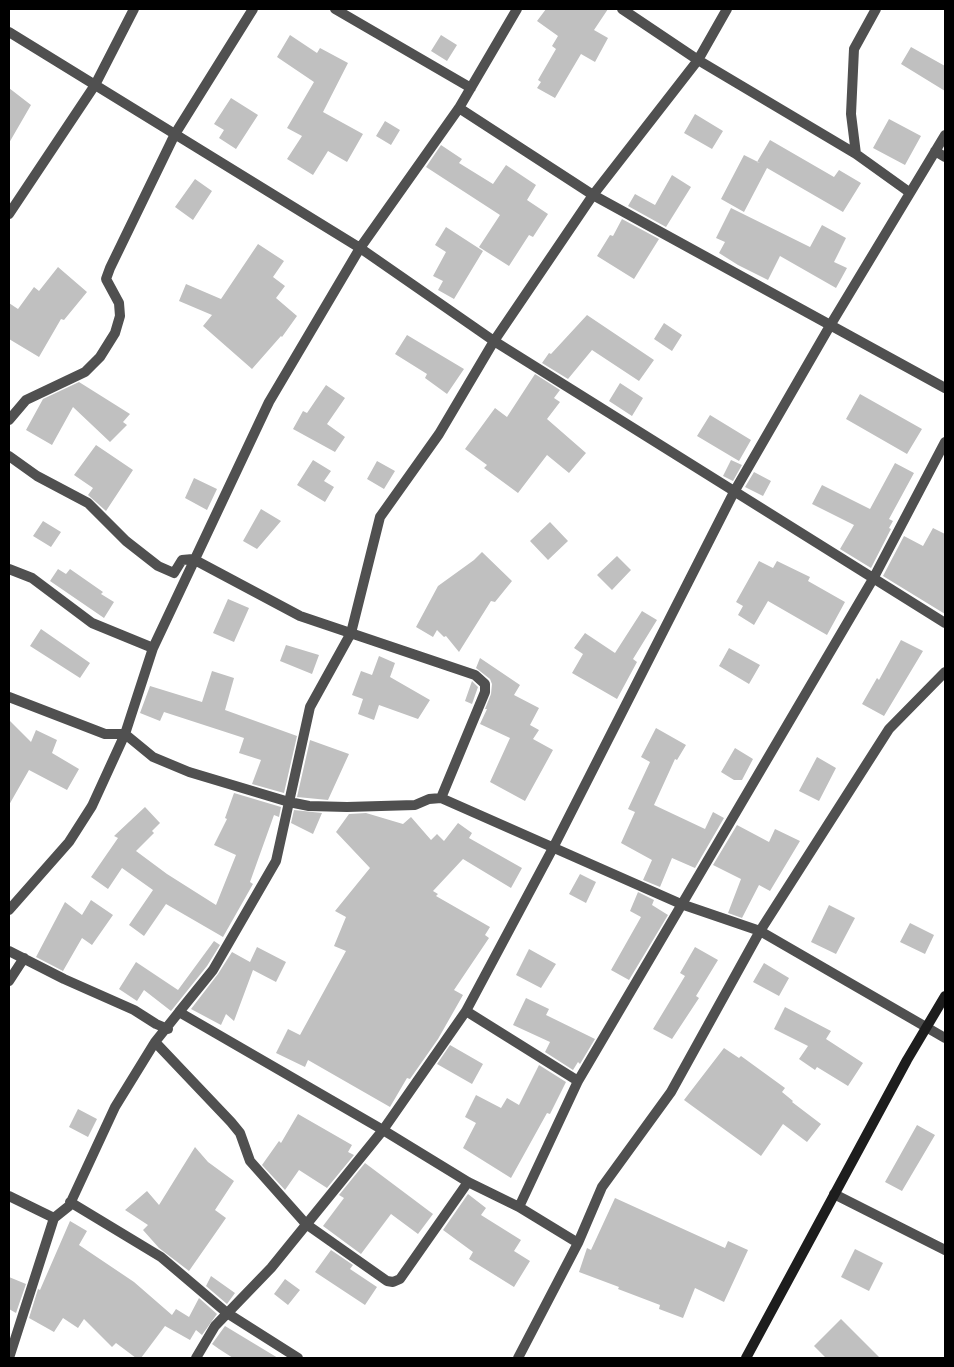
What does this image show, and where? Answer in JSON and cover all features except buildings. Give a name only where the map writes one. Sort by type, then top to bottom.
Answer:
[{"type":"street","points":[[9,214],[95,85],[134,9]]},
{"type":"street","points":[[9,420],[26,400],[85,372],[100,357],[115,332],[121,308],[106,279],[175,134],[253,9]]},
{"type":"street","points":[[335,9],[471,88]]},
{"type":"street","points":[[9,910],[69,842],[92,806],[125,734],[152,648],[269,402],[360,248],[459,108],[517,9]]},
{"type":"street","points":[[622,9],[698,60],[856,154],[909,192]]},
{"type":"street","points":[[9,1358],[54,1218],[69,1206],[115,1107],[155,1042],[168,1029],[213,970],[276,860],[310,707],[351,633],[380,516],[439,434],[494,341],[593,195],[698,60],[727,9]]},
{"type":"street","points":[[856,154],[851,114],[854,49],[876,9]]},
{"type":"street","points":[[9,32],[360,248],[494,341],[945,623]]},
{"type":"street","points":[[459,108],[593,195],[945,388]]},
{"type":"street","points":[[196,1358],[215,1326],[271,1268],[383,1130],[466,1011],[553,848],[734,492],[831,324],[945,134]]},
{"type":"street","points":[[935,151],[945,157]]},
{"type":"street","points":[[519,1208],[578,1080],[873,579],[945,442]]},
{"type":"street","points":[[9,456],[37,476],[88,504],[126,541],[158,566],[174,573],[182,560],[193,559],[286,610],[475,675],[484,684],[486,692],[441,798]]},
{"type":"street","points":[[9,569],[32,578],[92,623],[152,648]]},
{"type":"street","points":[[518,1358],[578,1243],[602,1187],[671,1092],[760,931],[889,729],[945,672]]},
{"type":"street","points":[[9,697],[105,734],[125,734],[153,757],[189,772],[289,802],[309,806],[347,807],[414,805],[429,799],[441,798],[681,904],[760,931],[945,1038]]},
{"type":"street","points":[[9,951],[64,979],[134,1010],[168,1029]]},
{"type":"street","points":[[9,981],[24,958]]},
{"type":"street","points":[[746,1358],[906,1060],[945,996]]},
{"type":"street","points":[[466,1011],[578,1080]]},
{"type":"street","points":[[180,1012],[383,1130],[468,1182],[519,1208],[578,1243]]},
{"type":"street","points":[[155,1042],[232,1122],[240,1133],[250,1161],[306,1224],[381,1278],[393,1282],[400,1279],[468,1182]]},
{"type":"street","points":[[834,1194],[945,1250]]},
{"type":"street","points":[[9,1196],[54,1218]]},
{"type":"street","points":[[70,1202],[161,1257],[227,1312],[298,1358]]}]
